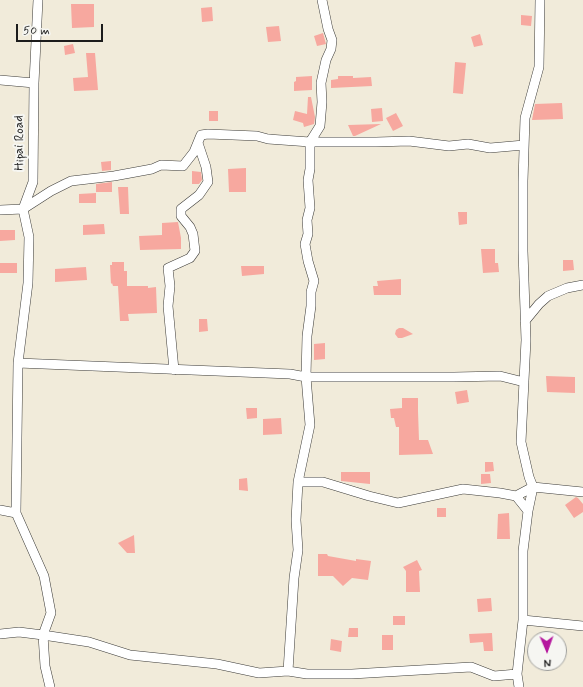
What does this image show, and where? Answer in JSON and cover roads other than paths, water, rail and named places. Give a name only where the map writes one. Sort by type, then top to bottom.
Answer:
[{"type":"street","name":"Hipai Road","points":[[23,210],[33,182],[34,83],[38,0]]},
{"type":"street","points":[[288,671],[294,578],[298,550],[296,520],[298,482],[310,425],[306,377],[307,336],[311,306],[311,292],[314,281],[305,244],[308,234],[307,220],[310,208],[308,180],[310,170],[310,142],[320,126],[322,102],[321,83],[332,40],[328,29],[322,0]]},
{"type":"street","points":[[519,687],[518,674],[523,620],[523,551],[528,511],[533,487],[529,477],[521,442],[526,340],[523,251],[524,145],[525,118],[539,67],[540,0]]},
{"type":"street","points":[[0,80],[34,83]]},
{"type":"street","points":[[0,210],[23,210],[51,191],[71,181],[114,176],[161,166],[183,166],[194,152],[201,135],[208,134],[258,136],[268,139],[310,142],[409,141],[449,146],[468,144],[490,148],[524,145]]},
{"type":"street","points":[[174,370],[168,306],[170,286],[168,268],[190,258],[194,251],[193,234],[190,227],[181,216],[181,209],[199,196],[208,182],[206,167],[198,143]]},
{"type":"street","points":[[23,210],[29,237],[28,283],[18,363],[16,513],[44,576],[51,612],[43,634],[45,666],[50,687]]},
{"type":"street","points":[[525,321],[539,304],[548,296],[567,288],[583,285]]},
{"type":"street","points":[[18,363],[290,374],[306,377],[500,376],[524,382]]},
{"type":"street","points":[[298,482],[323,482],[398,503],[463,488],[516,496],[533,487],[583,492]]},
{"type":"street","points":[[516,496],[528,511]]},
{"type":"street","points":[[0,510],[16,513]]},
{"type":"street","points":[[523,620],[583,626]]},
{"type":"street","points":[[0,634],[19,632],[43,634],[89,642],[130,654],[217,664],[259,673],[288,671],[307,674],[352,674],[471,666],[494,676],[518,674]]}]
